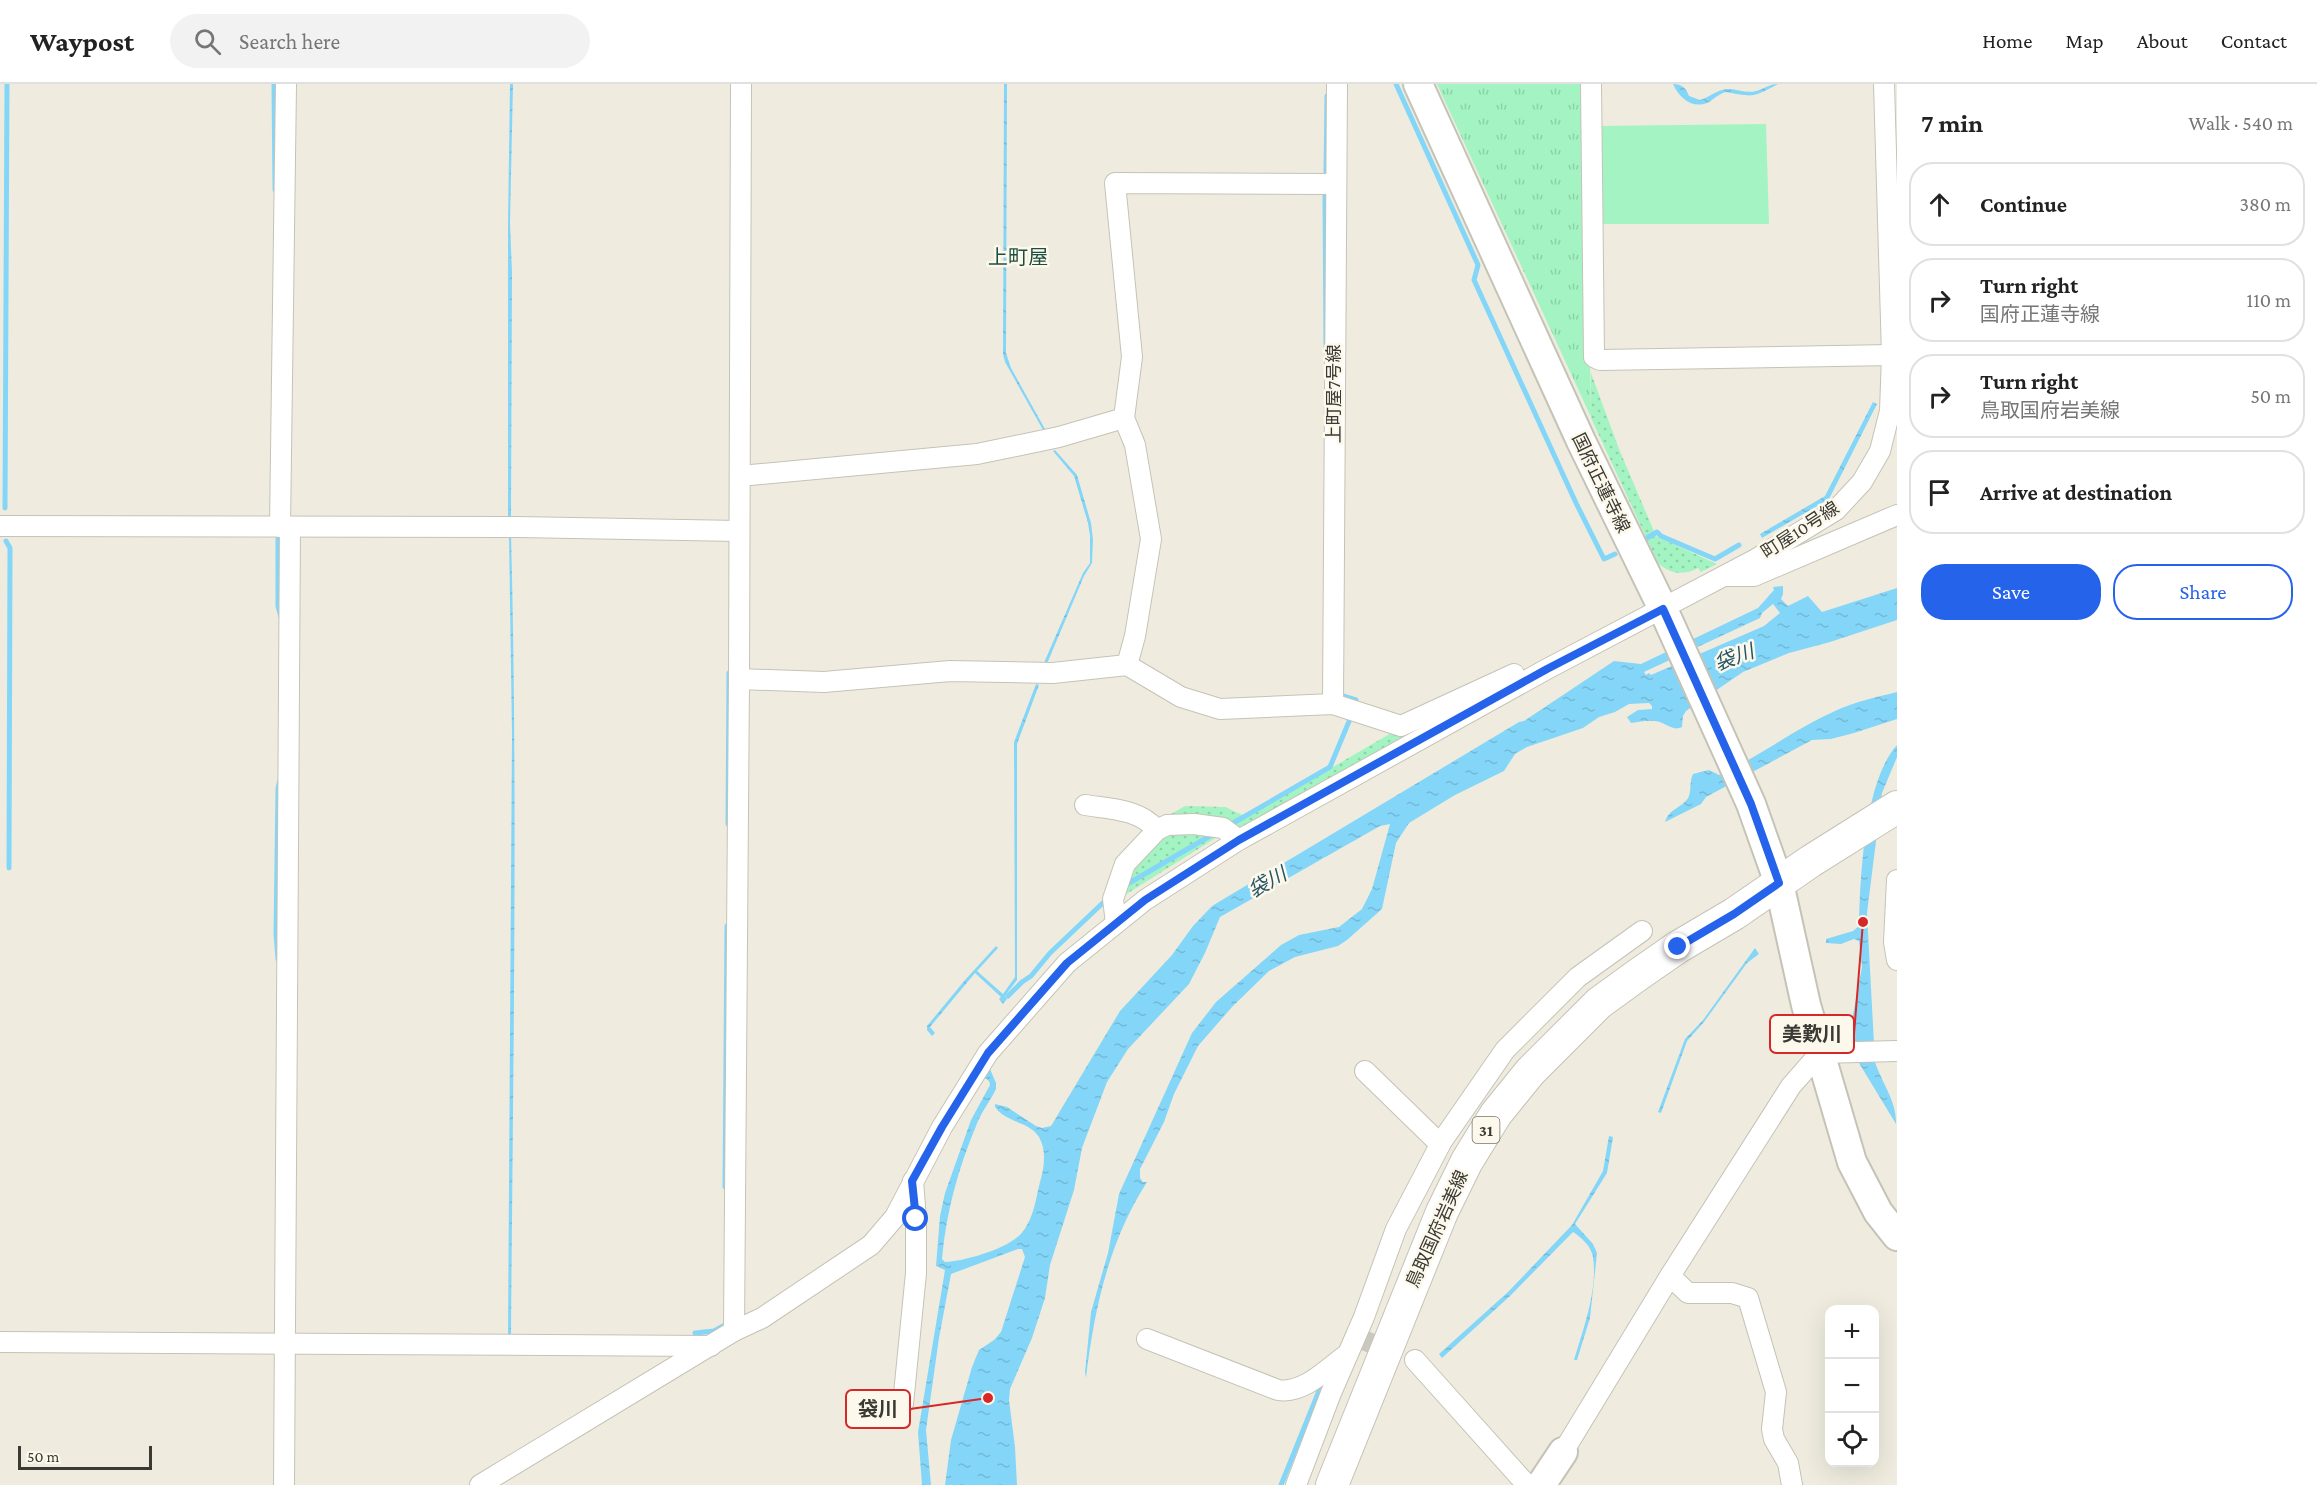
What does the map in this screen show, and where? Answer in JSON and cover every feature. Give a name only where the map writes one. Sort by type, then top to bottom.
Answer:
[{"type":"main road","name":"国府正蓮寺線","points":[[1418,84],[1581,441],[1663,609],[1746,792],[1779,883],[1806,1005],[1852,1162],[1878,1212],[1897,1236]]},
{"type":"main road","name":"鳥取国府岩美線","points":[[1332,1485],[1442,1212],[1467,1161],[1496,1114],[1530,1072],[1599,1003],[1678,947],[1734,914],[1822,854],[1897,807]]},
{"type":"main road","points":[[1541,1485],[1563,1452]]},
{"type":"street","points":[[284,1485],[286,84]]},
{"type":"street","points":[[734,1331],[741,84]]},
{"type":"street","name":"上町屋7号線","points":[[1333,704],[1337,84]]},
{"type":"street","points":[[1591,84],[1594,357],[1600,360],[1892,355]]},
{"type":"street","name":"町屋10号線","points":[[480,1485],[734,1331],[762,1318],[871,1245],[895,1217],[912,1181],[988,1053],[1067,963],[1145,900],[1239,840],[1547,669],[1725,576],[1836,510],[1862,482],[1880,451],[1890,411],[1892,355],[1884,84]]},
{"type":"street","points":[[1127,665],[1135,636],[1151,539],[1135,445],[1124,418],[1132,357],[1115,183],[1335,184]]},
{"type":"street","points":[[740,476],[977,454],[1059,437],[1124,418]]},
{"type":"street","points":[[1725,576],[1754,576],[1897,514]]},
{"type":"street","points":[[0,526],[518,527],[739,531]]},
{"type":"street","points":[[739,679],[824,682],[950,671],[1053,673],[1127,665],[1181,697],[1220,709],[1333,704],[1401,726],[1512,675],[1547,669]]},
{"type":"street","points":[[1085,805],[1132,812],[1148,820],[1157,830]]},
{"type":"street","points":[[1116,923],[1113,899],[1125,864],[1157,830],[1167,825],[1194,824],[1223,828],[1239,840]]},
{"type":"street","points":[[1897,880],[1894,942],[1897,960]]},
{"type":"street","points":[[1296,1485],[1364,1317],[1396,1229],[1440,1144],[1515,1038],[1578,977],[1642,932]]},
{"type":"street","points":[[1563,1452],[1670,1276],[1791,1086],[1820,1053],[1897,1051]]},
{"type":"street","points":[[1365,1071],[1440,1144]]},
{"type":"street","points":[[903,1404],[916,1273],[916,1219],[912,1181]]},
{"type":"street","points":[[1670,1276],[1688,1293],[1732,1293],[1748,1298],[1776,1392],[1774,1439],[1788,1463],[1792,1485]]},
{"type":"street","points":[[1147,1339],[1288,1392],[1298,1389],[1348,1353]]},
{"type":"street","points":[[0,1342],[711,1346]]},
{"type":"street","points":[[1415,1360],[1527,1485]]},
{"type":"green space","points":[[1437,84],[1586,84],[1591,417]]},
{"type":"green space","points":[[1766,124],[1769,224],[1598,224],[1596,126]]},
{"type":"green space","points":[[1591,373],[1619,449],[1656,536],[1717,564],[1701,572],[1698,568],[1677,573],[1667,570],[1658,563],[1591,418]]},
{"type":"green space","points":[[1453,710],[1242,834],[1159,821],[1185,806],[1225,807],[1247,817],[1393,732]]},
{"type":"green space","points":[[1175,832],[1222,834],[1125,895],[1120,894],[1125,871],[1158,835]]},
{"type":"water","points":[[510,84],[513,84],[510,223],[512,272],[511,521],[508,520]]},
{"type":"water","points":[[1004,84],[1007,84],[1006,353],[1011,368],[1045,429],[1043,430],[1005,362],[1003,354]]},
{"type":"water","points":[[1673,84],[1681,86],[1689,96],[1700,100],[1723,90],[1752,92],[1778,84],[1753,95],[1726,92],[1709,102],[1697,105],[1683,98]]},
{"type":"water","points":[[1873,402],[1877,404],[1829,499],[1762,538],[1760,534],[1825,496]]},
{"type":"water","points":[[1055,450],[1077,475],[1091,523],[1093,540],[1092,563],[1084,576],[1046,666],[1043,665],[1083,573],[1090,563],[1088,523],[1074,476],[1053,451]]},
{"type":"water","points":[[511,534],[514,934],[511,1334],[508,1334],[512,735],[509,535]]},
{"type":"water","points":[[1783,586],[1781,599],[1788,606],[1808,596],[1822,612],[1897,588],[1897,620],[1789,653],[1743,672],[1686,711],[1682,727],[1672,728],[1652,721],[1631,723],[1627,717],[1638,710],[1652,709],[1652,706],[1649,703],[1629,704],[1599,717],[1583,728],[1527,747],[1515,754],[1504,771],[1455,795],[1409,823],[1396,843],[1382,909],[1338,946],[1295,957],[1269,971],[1232,1007],[1198,1046],[1140,1169],[1140,1178],[1143,1182],[1147,1182],[1123,1228],[1105,1277],[1086,1378],[1091,1312],[1108,1253],[1119,1194],[1192,1033],[1216,1002],[1281,945],[1299,935],[1339,927],[1362,909],[1372,889],[1390,824],[1380,826],[1220,917],[1189,984],[1128,1049],[1107,1082],[1082,1148],[1074,1190],[1050,1265],[1045,1298],[1032,1338],[1010,1389],[1017,1485],[945,1485],[951,1440],[972,1367],[979,1350],[1001,1332],[1025,1257],[1022,1249],[951,1274],[926,1430],[931,1485],[922,1485],[918,1432],[945,1270],[936,1266],[940,1216],[945,1193],[971,1120],[990,1085],[984,1077],[990,1069],[996,1089],[978,1121],[958,1175],[946,1225],[942,1259],[945,1262],[976,1256],[1010,1242],[1024,1230],[1032,1213],[1044,1165],[1042,1142],[1035,1132],[1005,1116],[995,1107],[995,1104],[1007,1107],[1036,1126],[1042,1128],[1051,1126],[1120,1011],[1172,955],[1193,926],[1212,906],[1524,721],[1614,661],[1641,664],[1758,608],[1774,590],[1773,587]],"holes":[[[1773,604],[1780,613],[1764,626],[1651,675],[1649,673],[1646,675],[1644,672],[1760,618],[1762,613]]]},
{"type":"water","points":[[1036,684],[1039,685],[1017,744],[1017,980],[1005,996],[1007,999],[1003,1004],[999,999],[1001,997],[975,973],[930,1027],[935,1033],[932,1036],[927,1026],[996,946],[998,948],[977,971],[1003,994],[1015,977],[1014,742]]},
{"type":"water","points":[[1897,692],[1897,719],[1831,739],[1812,740],[1706,797],[1701,804],[1665,822],[1669,814],[1688,798],[1693,774],[1709,770],[1719,775],[1835,711],[1858,702]]},
{"type":"water","points":[[1897,745],[1897,757],[1882,793],[1867,913],[1875,1062],[1892,1100],[1896,1124],[1859,1063],[1853,1038],[1852,1020],[1862,967],[1859,941],[1854,939],[1841,944],[1826,943],[1826,939],[1853,931],[1859,926],[1863,858],[1871,806],[1877,782],[1886,761]]},
{"type":"water","points":[[1755,948],[1759,954],[1747,963],[1704,1022],[1687,1041],[1661,1113],[1658,1112],[1685,1039],[1703,1020]]},
{"type":"water","points":[[1609,1136],[1613,1137],[1607,1173],[1575,1224],[1593,1244],[1597,1253],[1590,1318],[1577,1360],[1574,1360],[1592,1296],[1594,1269],[1590,1249],[1573,1232],[1510,1296],[1442,1358],[1439,1354],[1508,1292],[1572,1225],[1603,1171]]},
{"type":"waterway","points":[[5,508],[7,84]]},
{"type":"waterway","points":[[274,84],[275,190]]},
{"type":"waterway","points":[[1396,84],[1478,265],[1474,280],[1576,503],[1604,559],[1615,554]]},
{"type":"waterway","points":[[1326,172],[1327,96]]},
{"type":"waterway","points":[[1325,195],[1326,350]]},
{"type":"waterway","points":[[1647,538],[1657,532],[1661,536],[1715,559],[1739,545]]},
{"type":"waterway","points":[[278,539],[278,606],[281,617]]},
{"type":"waterway","points":[[6,541],[10,548],[9,868]]},
{"type":"waterway","points":[[728,824],[729,673]]},
{"type":"waterway","points":[[1343,696],[1356,700],[1355,702]]},
{"type":"waterway","points":[[1228,826],[1330,767],[1350,719]]},
{"type":"waterway","points":[[278,959],[276,934],[280,780]]},
{"type":"waterway","points":[[1124,886],[1215,833]]},
{"type":"waterway","points":[[1008,996],[1031,976],[1050,953],[1107,899]]},
{"type":"waterway","points":[[725,1187],[727,926]]},
{"type":"waterway","points":[[695,1333],[714,1331],[725,1325]]},
{"type":"waterway","points":[[1281,1485],[1321,1386]]},
{"type":"tunnel","points":[[1355,1337],[1415,1360]]},
{"type":"place","name":"美歎川","points":[[1863,922]]},
{"type":"place","name":"袋川","points":[[988,1398]]},
{"type":"district","name":"上町屋","points":[[1018,257]]},
{"type":"route","points":[[916,1219],[912,1181],[942,1127],[988,1053],[1067,963],[1145,900],[1239,840],[1547,669],[1663,609],[1751,804],[1779,883],[1734,914],[1678,947]]}]
